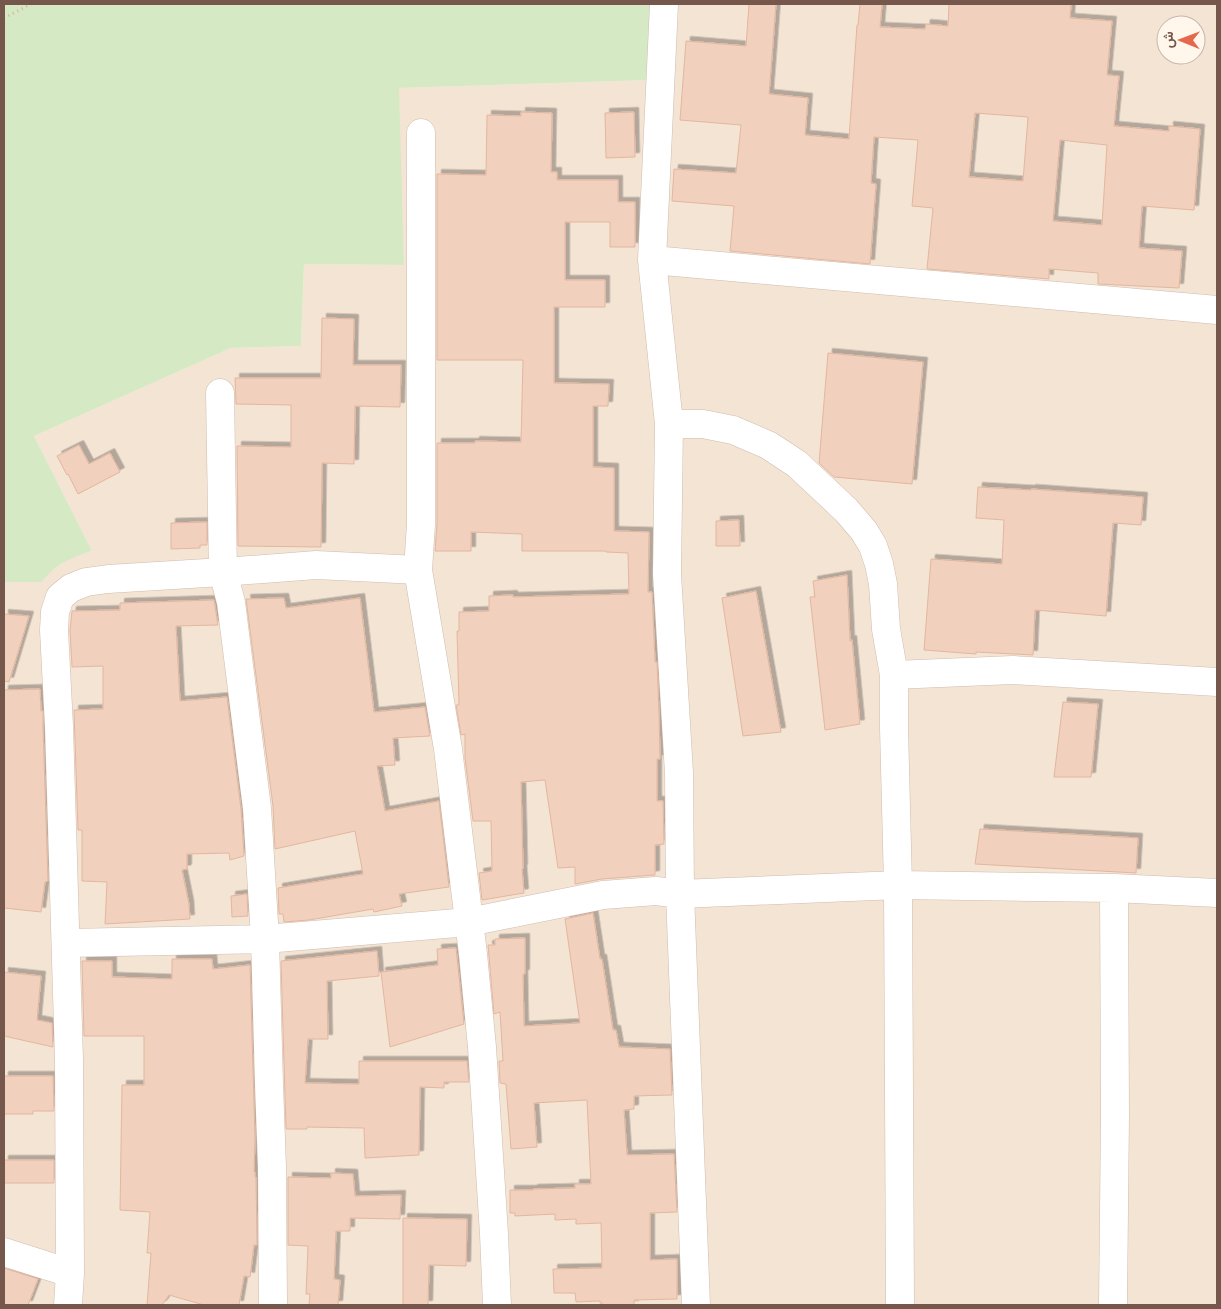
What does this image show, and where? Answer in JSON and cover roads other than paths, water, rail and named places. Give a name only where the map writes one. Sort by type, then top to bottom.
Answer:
[{"type":"street","points":[[664,4],[652,260],[669,424],[668,574],[679,773],[680,894],[696,1305]]},
{"type":"street","points":[[421,133],[421,524],[418,570],[448,749],[469,922],[482,1047],[497,1305]]},
{"type":"street","points":[[652,260],[1217,310]]},
{"type":"street","points":[[220,392],[223,572],[231,602],[257,808],[264,939],[272,1166],[273,1305]]},
{"type":"street","points":[[669,424],[703,424],[733,430],[768,445],[797,464],[846,510],[864,531],[873,546],[879,564],[884,584],[886,630],[894,675],[898,886],[900,1305]]},
{"type":"street","points":[[68,1305],[70,1273],[69,1060],[54,630],[60,597],[70,588],[86,582],[108,579],[316,565],[418,570]]},
{"type":"street","points":[[894,675],[1013,670],[1217,682]]},
{"type":"street","points":[[66,944],[264,939],[469,922],[603,895],[656,891],[680,894],[898,886],[1114,888],[1217,893]]},
{"type":"street","points":[[1114,888],[1114,1305]]},
{"type":"street","points":[[4,1252],[70,1273]]}]
